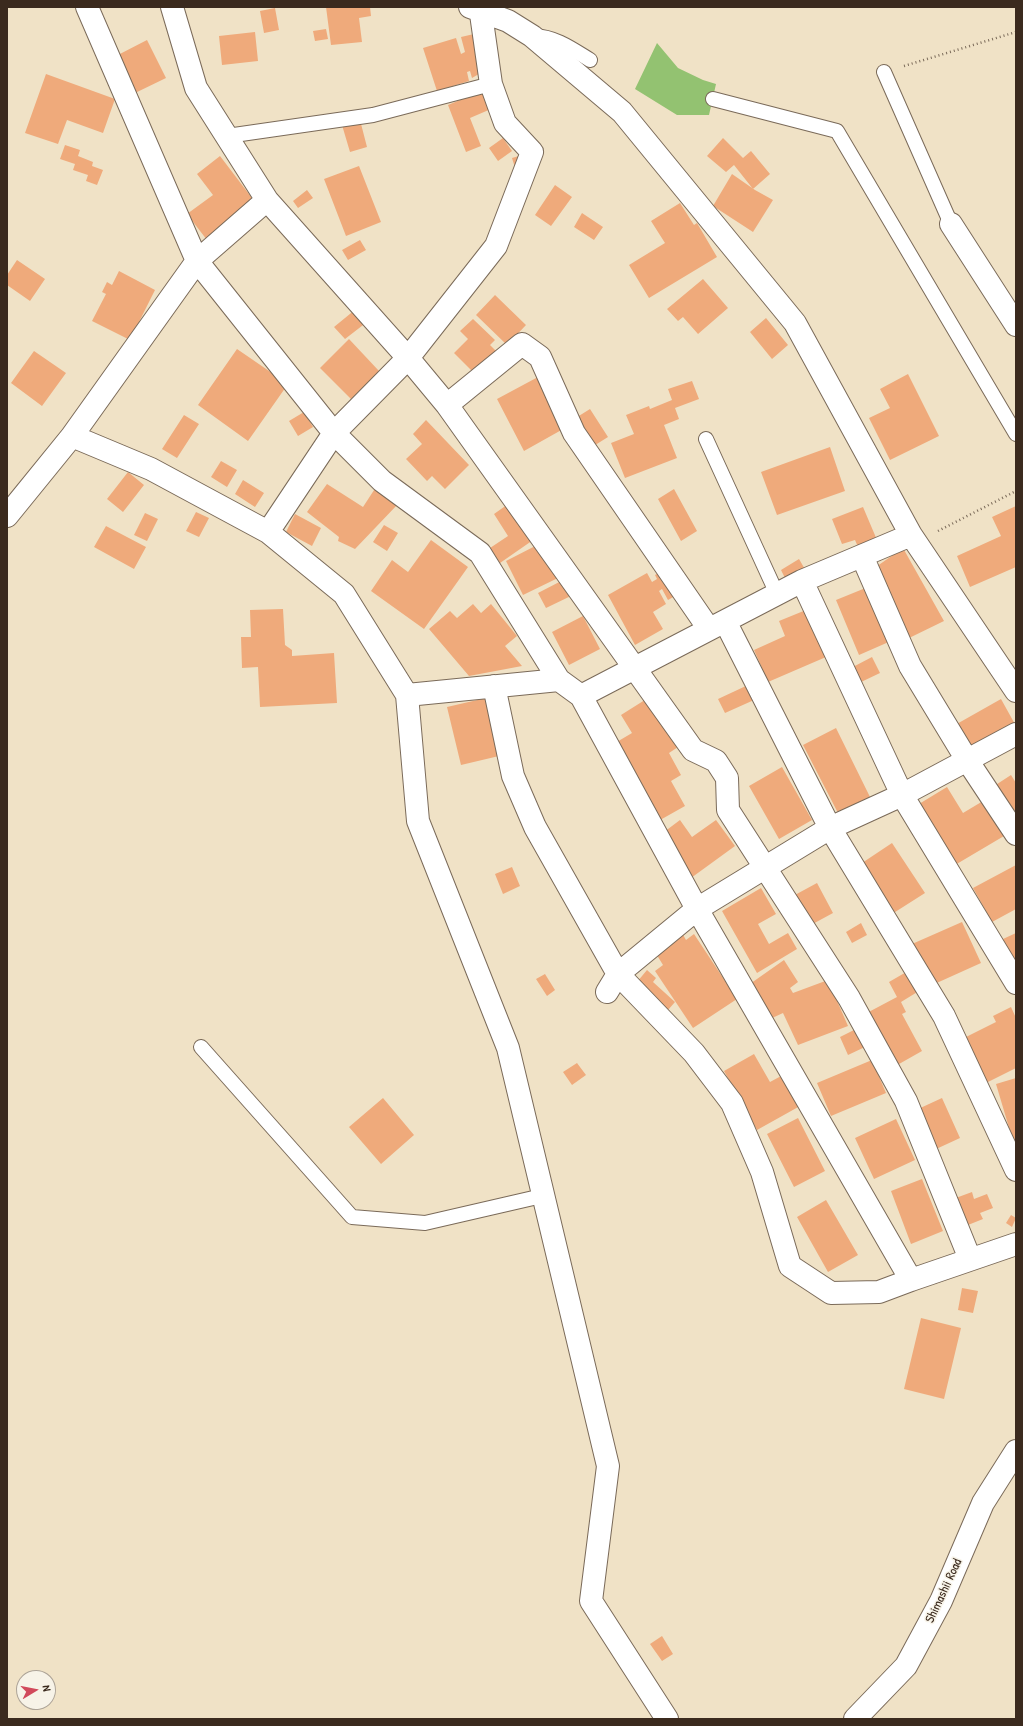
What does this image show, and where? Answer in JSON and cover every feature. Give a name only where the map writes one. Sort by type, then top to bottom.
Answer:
[{"type":"street","points":[[87,7],[197,261],[334,432],[382,481],[480,554],[559,680],[581,696],[697,909],[912,1280]]},
{"type":"street","points":[[172,7],[196,88],[267,200],[408,358],[447,405],[693,750],[716,761],[727,778],[728,810],[849,998],[906,1101],[970,1259]]},
{"type":"street","points":[[476,8],[508,21],[532,36],[622,112],[795,323],[914,539],[1016,691]]},
{"type":"street","points":[[268,532],[334,432],[408,358],[496,246],[532,152],[505,123],[491,84],[476,8]]},
{"type":"street","points":[[7,516],[72,436],[197,261],[267,200]]},
{"type":"street","points":[[951,224],[1016,325]]},
{"type":"street","points":[[447,405],[522,344],[540,357],[574,433],[717,625],[830,828],[944,1016],[1016,1170]]},
{"type":"street","points":[[72,436],[151,469],[268,532],[344,594],[406,695],[418,820],[508,1048],[542,1196],[608,1466],[591,1601],[667,1719]]},
{"type":"street","points":[[581,696],[802,581],[862,556],[914,539]]},
{"type":"street","points":[[862,556],[910,666],[967,760],[1016,834]]},
{"type":"street","points":[[802,581],[902,795],[1016,983]]},
{"type":"street","points":[[406,695],[559,680]]},
{"type":"street","points":[[494,686],[513,776],[535,827],[618,974],[694,1053],[732,1103],[762,1172],[790,1266],[831,1293],[879,1292],[1016,1244]]},
{"type":"street","points":[[607,992],[618,974],[697,909],[830,828],[902,795],[1016,734]]},
{"type":"street","name":"Shimashii Road","points":[[855,1719],[906,1666],[941,1601],[983,1503],[1016,1451]]},
{"type":"lane","points":[[532,36],[547,37],[565,44],[590,60]]},
{"type":"lane","points":[[884,72],[951,224]]},
{"type":"lane","points":[[226,136],[372,115],[491,84]]},
{"type":"lane","points":[[713,99],[837,132],[1016,434]]},
{"type":"lane","points":[[706,439],[777,594]]},
{"type":"lane","points":[[200,1047],[352,1217],[425,1223],[542,1196]]},
{"type":"path","points":[[884,72],[1016,32]]},
{"type":"path","points":[[914,539],[1016,491]]},
{"type":"green space","points":[[657,43],[678,68],[703,80],[716,84],[709,115],[677,115],[635,89]]},
{"type":"building","points":[[326,7],[370,7],[371,16],[359,18],[362,42],[331,45]]},
{"type":"building","points":[[275,8],[279,30],[264,33],[260,11]]},
{"type":"building","points":[[326,29],[328,39],[315,41],[313,31]]},
{"type":"building","points":[[255,32],[258,61],[222,65],[219,36]]},
{"type":"building","points":[[474,34],[484,71],[472,78],[470,71],[467,72],[469,81],[437,91],[423,48],[456,38],[461,54],[465,52],[461,37]]},
{"type":"building","points":[[147,40],[166,78],[133,94],[114,57]]},
{"type":"building","points":[[46,74],[115,99],[103,133],[67,120],[58,144],[25,133]]},
{"type":"building","points":[[484,90],[491,109],[470,118],[481,146],[466,152],[448,105]]},
{"type":"building","points":[[360,120],[367,147],[350,152],[342,125]]},
{"type":"building","points":[[503,138],[512,151],[498,161],[489,148]]},
{"type":"building","points":[[723,138],[743,158],[751,151],[770,174],[753,189],[734,165],[726,172],[707,156]]},
{"type":"building","points":[[65,145],[80,150],[78,156],[93,162],[92,166],[103,170],[97,185],[86,181],[88,175],[73,170],[75,164],[60,159]]},
{"type":"building","points":[[220,156],[255,202],[207,240],[187,214],[213,195],[197,174]]},
{"type":"building","points":[[519,156],[516,171],[512,158]]},
{"type":"building","points":[[359,166],[381,222],[346,236],[324,179]]},
{"type":"building","points":[[732,174],[773,200],[753,232],[713,206]]},
{"type":"building","points":[[555,185],[572,197],[551,226],[535,215]]},
{"type":"building","points":[[307,190],[313,198],[298,208],[293,201]]},
{"type":"building","points":[[680,203],[694,225],[697,223],[717,257],[649,298],[629,265],[665,243],[651,221]]},
{"type":"building","points":[[582,213],[603,227],[594,240],[574,227]]},
{"type":"building","points":[[360,240],[366,250],[348,260],[342,250]]},
{"type":"building","points":[[17,260],[45,279],[30,301],[7,285],[7,275]]},
{"type":"building","points":[[119,271],[155,290],[130,340],[92,321],[106,294],[102,292],[107,282],[112,285]]},
{"type":"building","points":[[703,279],[728,308],[698,334],[683,317],[678,321],[667,309]]},
{"type":"building","points":[[495,295],[526,325],[507,345],[476,315]]},
{"type":"building","points":[[356,309],[367,322],[345,339],[334,327]]},
{"type":"building","points":[[766,318],[788,345],[772,359],[750,332]]},
{"type":"building","points":[[473,319],[495,340],[490,345],[498,353],[476,375],[454,353],[468,339],[460,331]]},
{"type":"building","points":[[349,339],[379,371],[351,399],[320,368]]},
{"type":"building","points":[[237,349],[288,384],[248,441],[198,405]]},
{"type":"building","points":[[34,351],[66,373],[42,406],[11,383]]},
{"type":"building","points":[[908,374],[939,436],[890,460],[869,418],[890,408],[880,389]]},
{"type":"building","points":[[538,377],[565,428],[524,451],[497,399]]},
{"type":"building","points":[[692,381],[699,399],[675,408],[679,419],[664,425],[677,458],[625,478],[611,443],[634,434],[626,415],[649,406],[650,409],[672,400],[668,389]]},
{"type":"building","points":[[590,409],[608,437],[592,447],[574,419]]},
{"type":"building","points":[[304,412],[313,427],[298,436],[289,421]]},
{"type":"building","points":[[184,415],[199,424],[177,458],[162,449]]},
{"type":"building","points":[[426,420],[469,465],[445,489],[432,476],[427,481],[406,459],[422,444],[413,434]]},
{"type":"building","points":[[830,447],[845,491],[777,515],[761,472]]},
{"type":"building","points":[[221,461],[237,470],[227,487],[211,477]]},
{"type":"building","points":[[128,472],[144,485],[123,512],[107,499]]},
{"type":"building","points":[[243,480],[264,493],[255,507],[235,494]]},
{"type":"building","points":[[327,484],[363,507],[378,484],[398,504],[355,549],[338,541],[339,537],[307,512]]},
{"type":"building","points":[[674,489],[697,531],[681,541],[658,499]]},
{"type":"building","points":[[511,502],[536,538],[500,563],[490,548],[508,536],[494,514]]},
{"type":"building","points":[[1016,506],[1016,567],[970,587],[957,556],[1001,536],[992,517]]},
{"type":"building","points":[[863,507],[877,540],[858,547],[855,540],[842,544],[832,519]]},
{"type":"building","points":[[196,512],[209,518],[199,537],[186,531]]},
{"type":"building","points":[[145,513],[158,519],[147,541],[134,535]]},
{"type":"building","points":[[295,514],[321,528],[312,546],[286,532]]},
{"type":"building","points":[[384,525],[398,533],[387,551],[373,542]]},
{"type":"building","points":[[106,526],[146,547],[134,569],[94,547]]},
{"type":"building","points":[[431,540],[468,567],[424,629],[371,591],[392,560],[408,572]]},
{"type":"building","points":[[543,542],[560,577],[523,595],[506,561]]},
{"type":"building","points":[[903,548],[944,621],[905,640],[873,569]]},
{"type":"building","points":[[799,559],[806,571],[787,582],[781,570]]},
{"type":"building","points":[[662,571],[675,596],[668,600],[662,589],[659,591],[666,604],[653,612],[663,629],[635,645],[608,595],[647,573],[652,582],[657,579],[655,575]]},
{"type":"building","points":[[567,578],[575,594],[546,608],[538,593]]},
{"type":"building","points":[[868,587],[891,641],[859,655],[836,600]]},
{"type":"building","points":[[473,604],[481,613],[491,604],[517,636],[505,646],[522,666],[469,676],[429,629],[450,611],[457,618]]},
{"type":"building","points":[[283,609],[285,645],[292,650],[292,656],[334,653],[337,703],[260,707],[258,667],[242,668],[241,637],[251,637],[250,610]]},
{"type":"building","points":[[806,610],[826,657],[768,682],[754,650],[785,636],[779,621]]},
{"type":"building","points":[[583,616],[600,649],[569,665],[552,632]]},
{"type":"building","points":[[872,657],[880,673],[859,683],[851,668]]},
{"type":"building","points":[[748,685],[754,700],[725,713],[718,699]]},
{"type":"building","points":[[486,698],[499,756],[461,765],[447,707]]},
{"type":"building","points":[[648,698],[678,747],[669,753],[681,775],[671,781],[685,806],[653,824],[610,746],[632,733],[621,715]]},
{"type":"building","points":[[1001,699],[1016,726],[972,754],[955,725]]},
{"type":"building","points":[[836,728],[870,797],[838,813],[803,745]]},
{"type":"building","points":[[782,767],[812,820],[779,839],[749,786]]},
{"type":"building","points":[[1011,775],[1016,783],[1016,809],[1008,815],[991,788]]},
{"type":"building","points":[[947,787],[963,813],[983,801],[1004,836],[955,865],[919,804]]},
{"type":"building","points":[[680,820],[692,837],[716,820],[735,846],[691,878],[660,835]]},
{"type":"building","points":[[892,843],[925,893],[892,914],[859,865]]},
{"type":"building","points":[[1016,865],[1016,909],[992,922],[973,888]]},
{"type":"building","points":[[512,867],[520,886],[503,894],[495,874]]},
{"type":"building","points":[[817,883],[833,913],[809,926],[793,896]]},
{"type":"building","points":[[761,888],[776,914],[758,924],[769,944],[788,933],[797,949],[757,973],[722,911]]},
{"type":"building","points":[[962,922],[981,963],[930,986],[912,944]]},
{"type":"building","points":[[861,923],[867,935],[852,943],[846,932]]},
{"type":"building","points":[[682,933],[686,940],[694,934],[737,999],[693,1028],[655,971],[663,965],[655,952]]},
{"type":"building","points":[[1016,933],[1016,966],[1003,939]]},
{"type":"building","points":[[784,960],[798,982],[790,988],[793,993],[828,980],[848,1026],[798,1045],[783,1013],[770,1019],[747,986]]},
{"type":"building","points":[[647,970],[656,978],[653,982],[675,1002],[668,1010],[637,982]]},
{"type":"building","points":[[908,971],[919,991],[901,1002],[906,1012],[902,1014],[922,1051],[892,1068],[863,1015],[897,997],[889,982]]},
{"type":"building","points":[[545,974],[555,990],[547,996],[536,979]]},
{"type":"building","points":[[1011,1007],[1016,1018],[1016,1068],[984,1084],[962,1039],[996,1022],[993,1016]]},
{"type":"building","points":[[858,1028],[867,1046],[848,1055],[840,1037]]},
{"type":"building","points":[[754,1054],[770,1082],[783,1075],[800,1106],[757,1130],[724,1071]]},
{"type":"building","points":[[872,1060],[886,1093],[831,1116],[817,1083]]},
{"type":"building","points":[[577,1063],[586,1075],[572,1085],[563,1072]]},
{"type":"building","points":[[1016,1078],[1016,1151],[996,1084]]},
{"type":"building","points":[[383,1098],[414,1135],[381,1164],[349,1127]]},
{"type":"building","points":[[942,1098],[960,1138],[934,1150],[916,1110]]},
{"type":"building","points":[[798,1118],[825,1171],[794,1187],[767,1134]]},
{"type":"building","points":[[896,1119],[915,1160],[874,1179],[855,1138]]},
{"type":"building","points":[[922,1179],[943,1231],[911,1244],[891,1191]]},
{"type":"building","points":[[972,1192],[974,1199],[987,1194],[993,1208],[980,1213],[983,1219],[963,1227],[953,1199]]},
{"type":"building","points":[[826,1200],[858,1255],[828,1272],[797,1217]]},
{"type":"building","points":[[1011,1215],[1016,1218],[1012,1227],[1006,1223]]},
{"type":"building","points":[[962,1288],[978,1291],[973,1313],[958,1310]]},
{"type":"building","points":[[921,1318],[961,1328],[944,1399],[904,1389]]},
{"type":"building","points":[[662,1636],[673,1654],[662,1661],[650,1644]]}]
